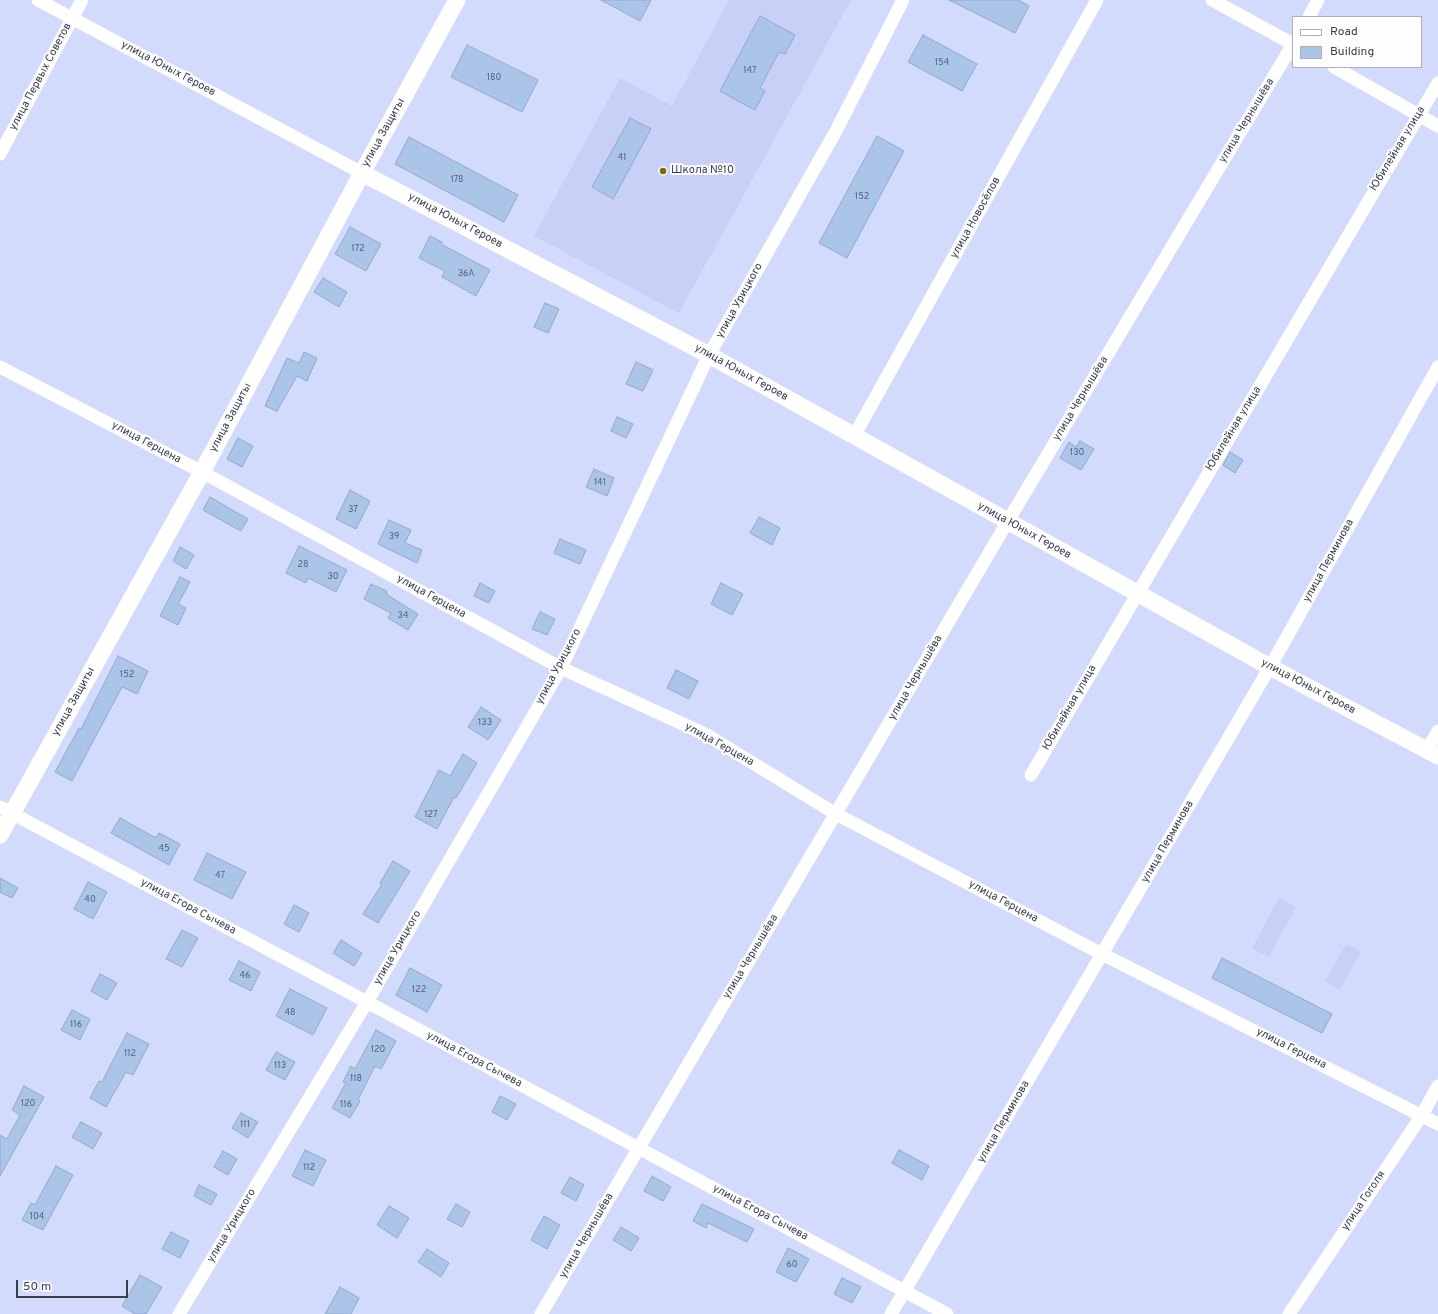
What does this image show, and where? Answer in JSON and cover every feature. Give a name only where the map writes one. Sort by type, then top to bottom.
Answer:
[{"type":"street","name":"улица Юных Героев","points":[[38,0],[362,173],[709,355],[1270,667],[1432,753]]},
{"type":"street","name":"улица Первых Советов","points":[[0,154],[82,0]]},
{"type":"street","name":"улица Защиты","points":[[0,835],[6,811],[202,472],[362,173],[457,0]]},
{"type":"street","name":"улица Урицкого","points":[[179,1314],[367,1002],[561,668],[709,355],[836,131],[903,0]]},
{"type":"street","name":"улица Новосёлов","points":[[854,436],[1097,0]]},
{"type":"street","points":[[1212,0],[1292,43]]},
{"type":"street","points":[[1309,16],[1318,0]]},
{"type":"street","name":"улица Чернышёва","points":[[541,1314],[1008,522],[1292,46]]},
{"type":"street","points":[[1336,68],[1438,126]]},
{"type":"street","name":"Юбилейная улица","points":[[1031,775],[1136,593],[1438,83]]},
{"type":"street","name":"улица Герцена","points":[[0,367],[202,472],[561,668],[706,735],[836,814],[1102,954],[1438,1124]]},
{"type":"street","name":"улица Перминова","points":[[891,1314],[1270,667],[1438,367]]},
{"type":"street","points":[[1432,753],[1438,731]]},
{"type":"street","name":"улица Егора Сычева","points":[[6,811],[367,1002],[948,1314]]},
{"type":"street","name":"улица Гоголя","points":[[1289,1314],[1422,1115],[1438,1086]]},
{"type":"shaded area","name":"Школа №10","points":[[729,0],[851,0],[679,313],[534,236],[620,78],[672,106]]},
{"type":"shaded area","points":[[1279,898],[1296,907],[1269,957],[1252,948]]},
{"type":"shaded area","points":[[1346,944],[1361,952],[1340,990],[1325,982]]},
{"type":"building","points":[[601,0],[651,0],[640,21]]},
{"type":"building","points":[[949,0],[1018,0],[1029,6],[1015,33]]},
{"type":"building","points":[[760,16],[795,35],[785,54],[779,52],[760,88],[765,91],[755,110],[720,91]]},
{"type":"building","points":[[923,35],[977,64],[962,91],[908,62]]},
{"type":"building","points":[[467,45],[538,80],[522,112],[451,77]]},
{"type":"building","points":[[630,118],[651,129],[613,199],[592,187]]},
{"type":"building","points":[[877,136],[904,151],[847,258],[819,243]]},
{"type":"building","points":[[409,137],[518,195],[504,222],[395,164]]},
{"type":"building","points":[[350,227],[381,244],[366,271],[335,254]]},
{"type":"building","points":[[430,236],[442,242],[441,244],[490,270],[476,296],[442,277],[445,271],[419,258]]},
{"type":"building","points":[[323,278],[347,292],[339,307],[314,292]]},
{"type":"building","points":[[545,303],[559,309],[548,333],[534,327]]},
{"type":"building","points":[[304,352],[317,358],[307,381],[297,376],[277,411],[265,406],[287,358],[299,363]]},
{"type":"building","points":[[636,362],[653,370],[643,391],[626,384]]},
{"type":"building","points":[[617,417],[633,424],[626,438],[611,431]]},
{"type":"building","points":[[238,438],[253,446],[242,467],[227,459]]},
{"type":"building","points":[[1080,441],[1094,449],[1081,470],[1060,458],[1069,442],[1076,447]]},
{"type":"building","points":[[1230,452],[1243,460],[1235,473],[1223,465]]},
{"type":"building","points":[[594,469],[614,478],[607,496],[586,487]]},
{"type":"building","points":[[350,490],[370,501],[356,529],[336,519]]},
{"type":"building","points":[[210,497],[248,519],[241,531],[203,510]]},
{"type":"building","points":[[759,517],[780,528],[772,545],[750,533]]},
{"type":"building","points":[[389,520],[411,530],[405,543],[422,550],[417,563],[378,544]]},
{"type":"building","points":[[560,539],[586,550],[580,564],[554,553]]},
{"type":"building","points":[[299,546],[347,570],[336,592],[308,578],[306,583],[286,573]]},
{"type":"building","points":[[180,547],[194,555],[186,569],[173,561]]},
{"type":"building","points":[[180,577],[190,582],[178,604],[186,608],[178,625],[160,616]]},
{"type":"building","points":[[480,583],[495,591],[489,603],[474,596]]},
{"type":"building","points":[[721,583],[743,594],[732,615],[711,604]]},
{"type":"building","points":[[371,584],[387,591],[386,594],[418,614],[408,630],[388,618],[391,613],[364,599]]},
{"type":"building","points":[[540,612],[555,619],[547,635],[532,629]]},
{"type":"building","points":[[118,656],[148,671],[137,694],[122,687],[72,781],[55,772],[79,728],[81,729]]},
{"type":"building","points":[[676,670],[698,681],[689,699],[667,688]]},
{"type":"building","points":[[481,707],[501,720],[488,740],[468,727]]},
{"type":"building","points":[[463,754],[477,763],[456,798],[454,797],[437,829],[415,817],[439,770],[450,776]]},
{"type":"building","points":[[120,818],[156,838],[159,833],[180,844],[169,865],[111,833]]},
{"type":"building","points":[[207,853],[246,872],[232,899],[194,880]]},
{"type":"building","points":[[393,861],[410,871],[378,923],[363,914],[382,884],[380,883]]},
{"type":"building","points":[[0,878],[18,888],[12,898],[0,892]]},
{"type":"building","points":[[88,882],[107,892],[93,919],[74,909]]},
{"type":"building","points":[[294,905],[309,913],[299,932],[284,924]]},
{"type":"building","points":[[182,930],[198,938],[182,967],[166,959]]},
{"type":"building","points":[[341,940],[362,953],[354,966],[333,953]]},
{"type":"building","points":[[1222,958],[1332,1014],[1322,1033],[1212,978]]},
{"type":"building","points":[[239,961],[260,972],[251,991],[229,980]]},
{"type":"building","points":[[410,968],[442,985],[427,1012],[396,995]]},
{"type":"building","points":[[100,974],[117,983],[107,1000],[91,991]]},
{"type":"building","points":[[290,989],[327,1008],[313,1035],[276,1016]]},
{"type":"building","points":[[72,1010],[90,1019],[80,1040],[61,1030]]},
{"type":"building","points":[[376,1030],[396,1041],[381,1069],[375,1066],[358,1100],[360,1101],[350,1118],[332,1108],[346,1083],[343,1082],[351,1066],[355,1069]]},
{"type":"building","points":[[127,1033],[149,1044],[133,1075],[126,1072],[106,1107],[90,1098],[99,1081],[102,1082]]},
{"type":"building","points":[[276,1052],[295,1062],[285,1080],[266,1070]]},
{"type":"building","points":[[24,1086],[44,1097],[0,1176],[0,1135],[7,1139],[20,1115],[12,1110]]},
{"type":"building","points":[[500,1096],[516,1104],[507,1120],[492,1112]]},
{"type":"building","points":[[241,1113],[258,1122],[248,1138],[232,1128]]},
{"type":"building","points":[[81,1122],[102,1133],[93,1149],[72,1137]]},
{"type":"building","points":[[305,1150],[326,1160],[313,1186],[292,1176]]},
{"type":"building","points":[[899,1150],[929,1166],[922,1180],[892,1163]]},
{"type":"building","points":[[223,1151],[237,1159],[228,1175],[214,1167]]},
{"type":"building","points":[[56,1166],[73,1175],[43,1230],[22,1220],[31,1203],[35,1205]]},
{"type":"building","points":[[652,1176],[671,1187],[663,1201],[644,1191]]},
{"type":"building","points":[[570,1177],[584,1185],[576,1201],[561,1193]]},
{"type":"building","points":[[199,1185],[217,1194],[211,1205],[194,1196]]},
{"type":"building","points":[[456,1204],[470,1212],[462,1227],[447,1219]]},
{"type":"building","points":[[702,1204],[754,1229],[747,1242],[708,1223],[706,1228],[693,1221]]},
{"type":"building","points":[[389,1206],[409,1218],[397,1238],[377,1225]]},
{"type":"building","points":[[544,1216],[560,1225],[547,1249],[531,1240]]},
{"type":"building","points":[[621,1227],[639,1238],[631,1251],[613,1240]]},
{"type":"building","points":[[171,1232],[189,1241],[180,1258],[162,1249]]},
{"type":"building","points":[[788,1248],[809,1259],[796,1282],[776,1272]]},
{"type":"building","points":[[427,1249],[449,1263],[441,1277],[418,1262]]},
{"type":"building","points":[[140,1275],[162,1287],[146,1314],[135,1314],[122,1306]]},
{"type":"building","points":[[842,1278],[861,1287],[852,1303],[834,1294]]},
{"type":"building","points":[[340,1287],[359,1298],[351,1314],[325,1314]]},
{"type":"place","name":"Школа №10","points":[[663,171]]}]
